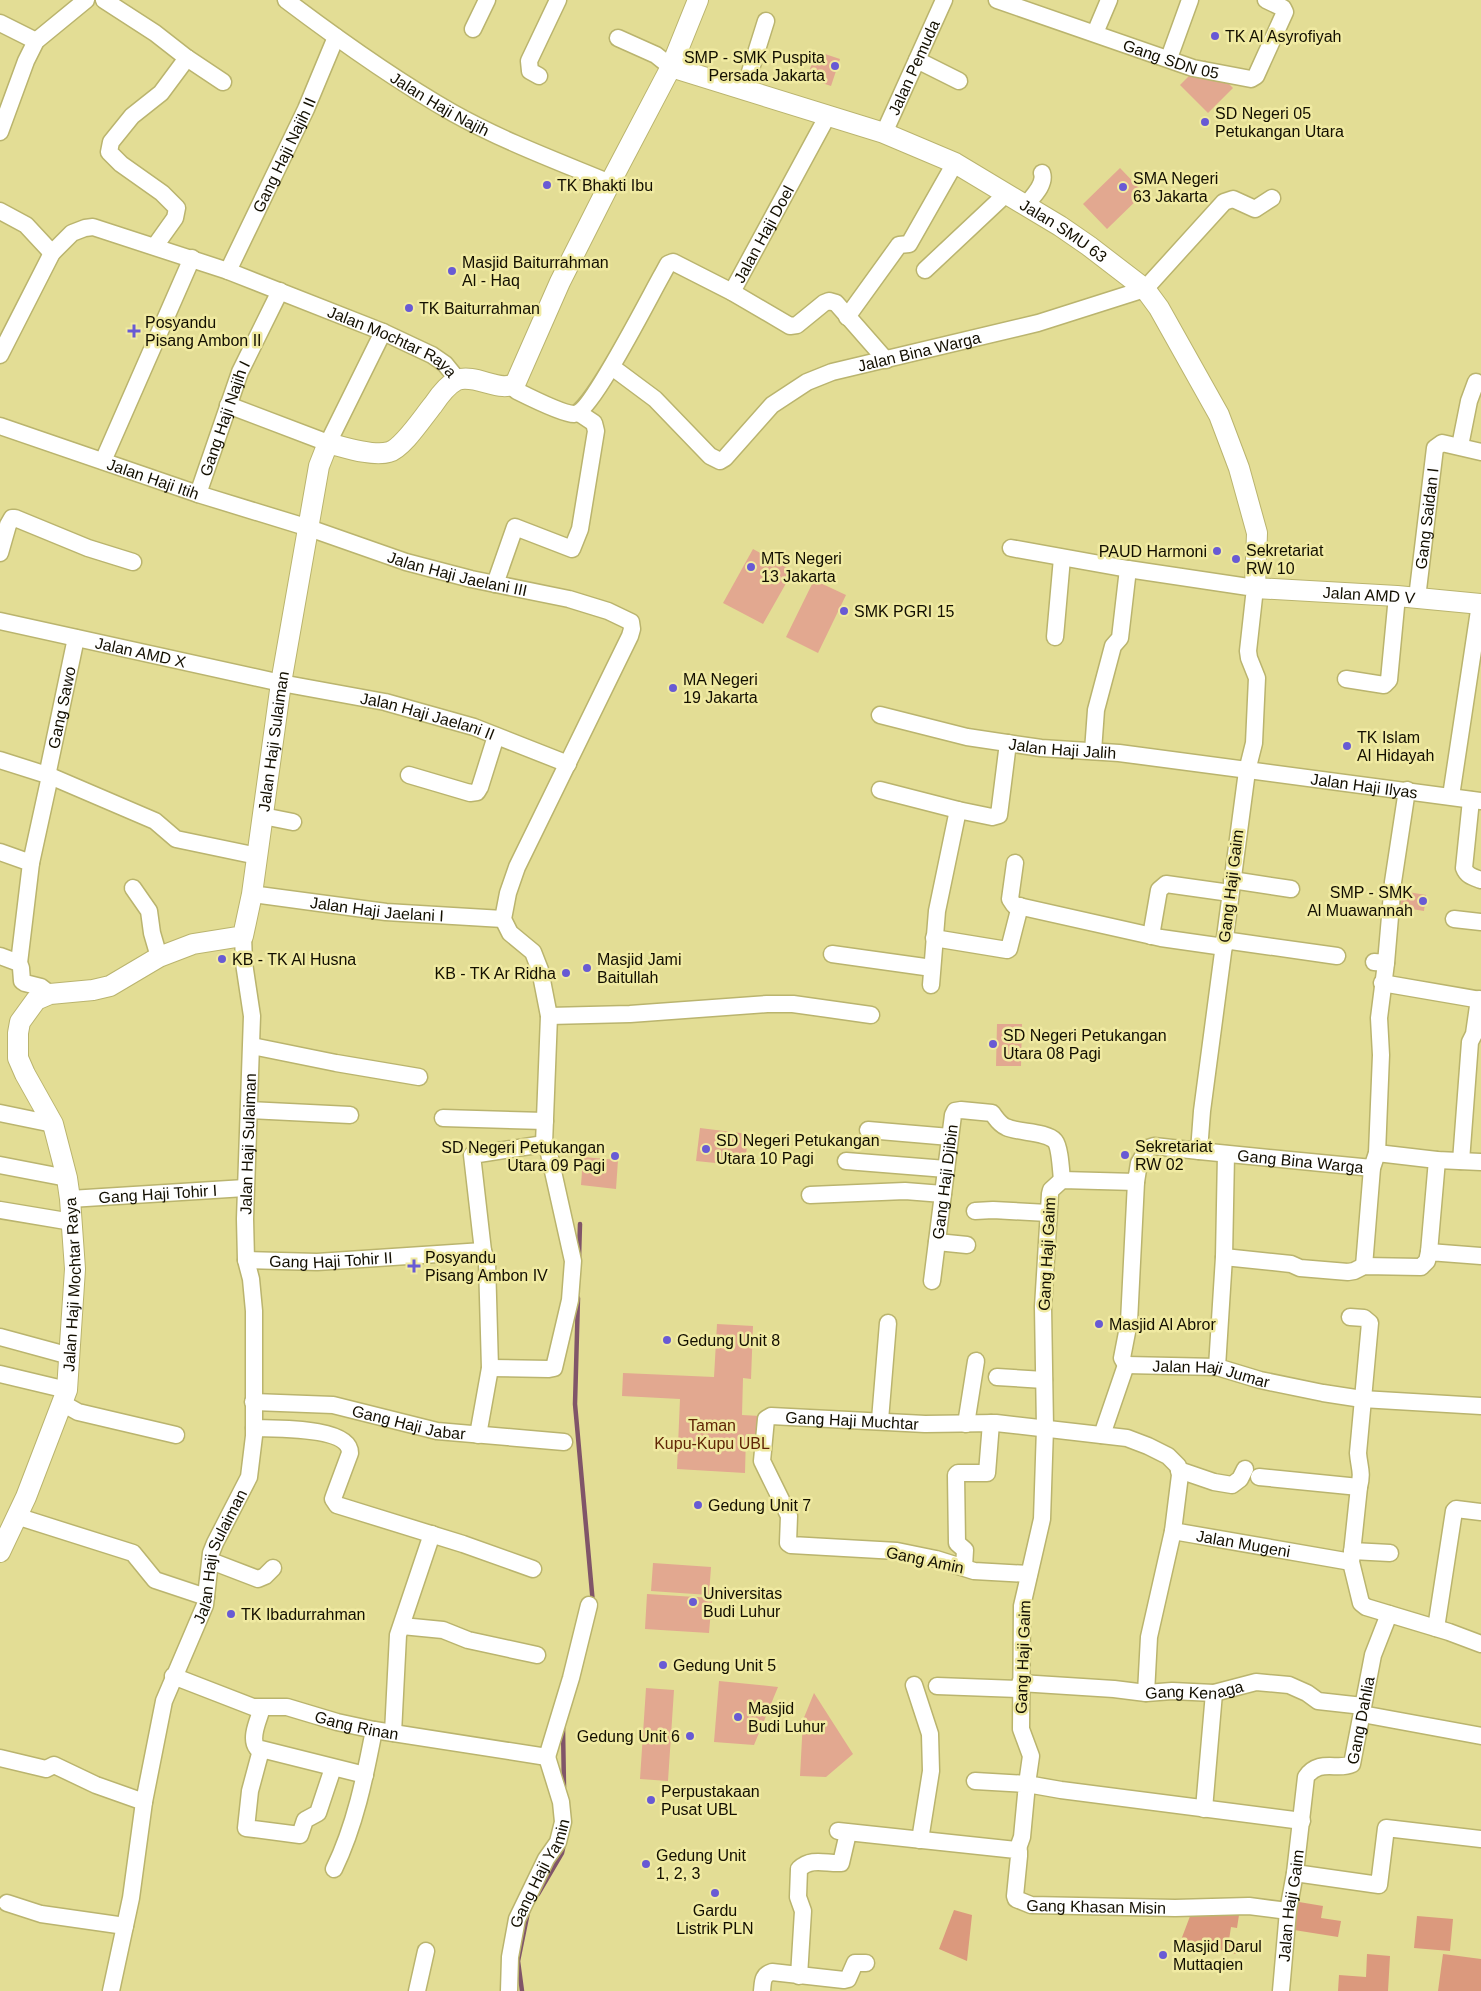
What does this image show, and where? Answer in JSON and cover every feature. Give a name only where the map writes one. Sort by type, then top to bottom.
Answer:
[{"type":"street","points":[[0,132],[26,61],[36,41],[86,0]]},
{"type":"street","points":[[104,0],[156,33],[187,58],[223,82]]},
{"type":"street","points":[[473,29],[487,0]]},
{"type":"street","points":[[539,76],[530,71],[529,60],[558,0]]},
{"type":"street","points":[[496,584],[515,527],[572,549],[580,529],[596,431],[594,423],[579,413],[565,412],[512,387],[516,382],[560,282],[671,67],[698,0]]},
{"type":"street","name":"Jalan Pemuda","points":[[884,133],[944,0]]},
{"type":"street","name":"Gang SDN 05","points":[[997,0],[1169,58],[1193,68],[1253,78],[1285,12],[1284,8],[1266,0]]},
{"type":"street","points":[[1095,33],[1109,0]]},
{"type":"street","points":[[1169,58],[1190,0]]},
{"type":"street","name":"Jalan Haji Najih","points":[[295,3],[336,37],[411,88],[454,114],[496,136],[610,182]]},
{"type":"street","points":[[744,90],[766,21]]},
{"type":"street","points":[[0,23],[36,41]]},
{"type":"street","name":"Gang Haji Najih II","points":[[228,271],[306,109],[336,37]]},
{"type":"street","points":[[618,38],[656,55],[671,67]]},
{"type":"street","points":[[155,246],[175,218],[177,208],[162,193],[121,164],[109,152],[109,146],[110,142],[132,116],[161,93],[187,58]]},
{"type":"street","points":[[917,60],[959,81]]},
{"type":"street","name":"Jalan SMU 63","points":[[671,67],[884,133],[955,163],[1089,246],[1145,289],[1159,308],[1219,415],[1239,468],[1257,533],[1255,588]]},
{"type":"street","name":"Jalan Haji Doel","points":[[579,413],[586,406],[612,367],[670,263],[677,263],[732,292],[828,115]]},
{"type":"street","points":[[847,317],[899,245],[909,244],[955,163]]},
{"type":"street","points":[[1025,206],[1042,183],[1042,173]]},
{"type":"street","points":[[925,270],[1006,194]]},
{"type":"street","points":[[1145,289],[1224,202],[1232,199],[1255,209],[1272,198]]},
{"type":"street","points":[[0,211],[26,225],[52,253]]},
{"type":"street","name":"Jalan Mochtar Raya","points":[[0,355],[52,253],[64,240],[78,230],[93,227],[228,271],[383,332],[432,354],[445,364],[458,380],[476,379],[506,388],[512,387]]},
{"type":"street","points":[[103,461],[192,258]]},
{"type":"street","name":"Jalan Bina Warga","points":[[612,367],[655,399],[710,456],[720,461],[725,458],[772,405],[806,382],[832,372],[1038,322],[1145,289]]},
{"type":"street","name":"Gang Haji Najih I","points":[[198,494],[240,372],[280,291]]},
{"type":"street","points":[[732,292],[790,326],[797,326],[821,305],[829,301],[836,303],[886,360]]},
{"type":"street","points":[[328,442],[383,332]]},
{"type":"street","points":[[228,405],[328,442],[377,453],[389,452],[396,449],[444,391],[458,380]]},
{"type":"street","points":[[1476,382],[1469,401],[1460,446],[1481,452]]},
{"type":"street","name":"Jalan Haji Itih","points":[[0,426],[198,494],[309,528]]},
{"type":"street","name":"Jalan Haji Sulaiman","points":[[111,1991],[131,1898],[144,1802],[164,1701],[173,1676],[201,1614],[206,1597],[211,1553],[250,1477],[254,1428],[254,1310],[251,1279],[246,1260],[245,1188],[252,1016],[244,962],[244,936],[252,894],[281,683],[319,466],[328,442]]},
{"type":"street","name":"Gang Saidan I","points":[[1417,598],[1434,452],[1438,445],[1442,443],[1460,446]]},
{"type":"street","points":[[0,553],[8,526],[12,518],[15,518],[88,548],[133,562]]},
{"type":"street","name":"Jalan Haji Jaelani III","points":[[309,528],[406,562],[496,584],[569,599],[608,611],[631,622],[632,629],[568,764]]},
{"type":"street","points":[[1011,548],[1128,569],[1255,588]]},
{"type":"street","points":[[1055,637],[1062,558]]},
{"type":"street","points":[[1093,751],[1096,710],[1113,646],[1120,638],[1128,569]]},
{"type":"street","name":"Jalan AMD V","points":[[1255,588],[1397,596],[1480,604]]},
{"type":"street","name":"Gang Haji Gaim","points":[[1200,1151],[1202,1111],[1231,887],[1247,771],[1254,743],[1257,678],[1248,651],[1255,588]]},
{"type":"street","points":[[1346,679],[1384,686],[1389,680],[1397,596]]},
{"type":"street","points":[[1451,796],[1480,604]]},
{"type":"street","name":"Jalan AMD X","points":[[0,621],[281,683]]},
{"type":"street","name":"Gang Sawo","points":[[19,963],[31,864],[76,638]]},
{"type":"street","name":"Jalan Haji Jaelani II","points":[[281,683],[385,702],[474,727],[568,764]]},
{"type":"street","name":"Jalan Haji Jalih","points":[[880,714],[967,737],[1041,748],[1138,755],[1247,771]]},
{"type":"street","points":[[409,775],[470,793],[477,792],[496,736]]},
{"type":"street","points":[[880,790],[958,810],[997,817],[999,815],[1008,743]]},
{"type":"street","points":[[0,760],[48,776],[155,821],[176,840],[257,856]]},
{"type":"street","points":[[490,1368],[554,1368],[570,1300],[574,1261],[548,1148],[544,1144],[549,1016],[540,970],[533,952],[510,933],[503,919],[508,893],[517,867],[568,764]]},
{"type":"street","name":"Jalan Haji Ilyas","points":[[1247,771],[1476,800]]},
{"type":"street","points":[[1364,1266],[1375,1160],[1381,1055],[1379,1018],[1382,983],[1380,962],[1407,790]]},
{"type":"street","points":[[1476,800],[1464,868],[1469,876],[1481,880]]},
{"type":"street","points":[[931,985],[937,911],[958,810]]},
{"type":"street","points":[[263,816],[293,822]]},
{"type":"street","points":[[0,852],[31,864]]},
{"type":"street","points":[[1015,863],[1010,899],[1014,905],[1151,936],[1337,956]]},
{"type":"street","points":[[1151,936],[1159,890],[1166,884],[1291,889]]},
{"type":"street","points":[[132,888],[149,911],[152,933],[159,957]]},
{"type":"street","name":"Jalan Haji Jaelani I","points":[[252,894],[386,912],[503,919]]},
{"type":"street","points":[[934,938],[1007,950],[1009,949],[1020,906]]},
{"type":"street","points":[[1454,919],[1481,922]]},
{"type":"street","name":"Jalan Haji Mochtar Raya","points":[[1,1548],[26,1497],[65,1397],[70,1356],[75,1269],[67,1178],[53,1124],[18,1058],[20,1022],[36,1000],[50,994],[93,990],[110,986],[159,957],[193,944],[244,936]]},
{"type":"street","points":[[832,954],[932,968]]},
{"type":"street","points":[[0,956],[19,963],[22,968],[23,982],[41,987],[50,994]]},
{"type":"street","points":[[1382,983],[1480,1000],[1474,1034],[1470,1042],[1462,1161]]},
{"type":"street","points":[[549,1016],[630,1014],[767,1004],[793,1004],[871,1015]]},
{"type":"street","points":[[252,1046],[420,1077]]},
{"type":"street","points":[[249,1110],[350,1114]]},
{"type":"street","name":"Gang Haji Djibin","points":[[932,1281],[953,1115],[957,1110],[992,1113],[1000,1124],[1007,1128],[1047,1136],[1054,1140],[1058,1148],[1062,1180]]},
{"type":"street","points":[[0,1113],[53,1124]]},
{"type":"street","points":[[443,1118],[545,1121]]},
{"type":"street","points":[[868,1130],[950,1136]]},
{"type":"street","points":[[478,1435],[490,1368],[488,1262],[480,1251],[472,1155],[544,1144]]},
{"type":"street","points":[[1102,1435],[1126,1365],[1122,1358],[1129,1322],[1136,1182],[1139,1163],[1148,1148],[1154,1146],[1200,1151]]},
{"type":"street","name":"Gang Bina Warga","points":[[1200,1151],[1226,1154],[1375,1160],[1481,1162]]},
{"type":"street","points":[[1217,1367],[1224,1257],[1226,1154]]},
{"type":"street","points":[[1224,1257],[1291,1264],[1300,1268],[1348,1272],[1364,1266],[1421,1266],[1427,1260],[1429,1252],[1437,1160]]},
{"type":"street","points":[[846,1161],[946,1169]]},
{"type":"street","points":[[0,1165],[67,1178]]},
{"type":"street","name":"Gang Haji Gaim","points":[[1017,1850],[1022,1837],[1026,1784],[1031,1756],[1021,1729],[1022,1606],[1042,1520],[1045,1428],[1044,1307],[1048,1213],[1051,1190],[1062,1180],[1136,1182]]},
{"type":"street","name":"Gang Haji Tohir I","points":[[70,1199],[245,1188]]},
{"type":"street","points":[[810,1195],[905,1191],[944,1194]]},
{"type":"street","points":[[0,1210],[72,1222]]},
{"type":"street","points":[[975,1211],[1048,1213]]},
{"type":"street","points":[[937,1242],[967,1245]]},
{"type":"street","name":"Gang Haji Tohir II","points":[[246,1260],[317,1262],[480,1251]]},
{"type":"street","points":[[1429,1252],[1481,1256]]},
{"type":"street","points":[[1350,1317],[1364,1318],[1370,1323],[1358,1453],[1362,1467],[1362,1476],[1359,1487],[1352,1557],[1363,1606],[1481,1644]]},
{"type":"street","points":[[880,1420],[888,1323]]},
{"type":"street","points":[[0,1337],[70,1356]]},
{"type":"street","points":[[966,1424],[976,1361]]},
{"type":"street","name":"Jalan Haji Jumar","points":[[1126,1365],[1217,1367],[1260,1380],[1362,1399],[1481,1406]]},
{"type":"street","points":[[0,1374],[65,1397],[78,1412],[176,1435]]},
{"type":"street","points":[[997,1377],[1044,1380]]},
{"type":"street","name":"Gang Haji Jabar","points":[[253,1402],[333,1405],[438,1431],[564,1442]]},
{"type":"street","name":"Gang Haji Muchtar","points":[[791,1545],[788,1543],[789,1516],[762,1461],[767,1417],[966,1424],[991,1423],[1045,1428]]},
{"type":"street","points":[[964,1568],[965,1550],[957,1544],[956,1476],[958,1473],[985,1474],[988,1472],[991,1423]]},
{"type":"street","points":[[254,1428],[312,1430],[330,1435],[346,1444],[350,1454],[334,1496],[337,1505],[432,1534],[533,1569]]},
{"type":"street","points":[[1045,1428],[1127,1438],[1168,1456],[1178,1466],[1179,1470],[1214,1482],[1232,1485],[1252,1473],[1359,1487]]},
{"type":"street","name":"Jalan Mugeni","points":[[1179,1470],[1173,1531],[1352,1557],[1390,1554]]},
{"type":"street","points":[[1436,1628],[1454,1511],[1456,1508],[1481,1512]]},
{"type":"street","points":[[16,1516],[132,1553],[155,1580],[206,1597]]},
{"type":"street","points":[[1146,1693],[1149,1638],[1173,1531]]},
{"type":"street","points":[[393,1733],[398,1635],[432,1534]]},
{"type":"street","name":"Gang Amin","points":[[791,1545],[898,1551],[936,1559],[974,1571],[1029,1574]]},
{"type":"street","points":[[211,1561],[258,1579],[265,1576],[273,1568]]},
{"type":"street","points":[[547,1756],[571,1678],[589,1605]]},
{"type":"street","name":"Gang Dahlia","points":[[1302,1821],[1308,1774],[1324,1765],[1346,1767],[1352,1764],[1374,1655],[1388,1614]]},
{"type":"street","points":[[402,1626],[443,1630],[468,1640],[538,1655]]},
{"type":"street","name":"Gang Rinan","points":[[173,1676],[253,1707],[287,1707],[337,1722],[374,1730],[547,1756]]},
{"type":"street","name":"Gang Kenaga","points":[[937,1686],[1020,1686],[1114,1689],[1146,1693],[1172,1691],[1214,1694],[1256,1682],[1289,1685],[1307,1693],[1318,1701],[1481,1736]]},
{"type":"street","points":[[914,1685],[930,1734],[931,1771],[920,1840]]},
{"type":"street","points":[[1204,1808],[1214,1694]]},
{"type":"street","points":[[262,1708],[253,1739],[254,1746],[260,1750],[365,1775]]},
{"type":"street","points":[[334,1869],[343,1850],[365,1775],[374,1730]]},
{"type":"street","points":[[260,1750],[250,1791],[246,1828],[300,1835],[305,1820],[318,1813],[333,1768]]},
{"type":"street","name":"Gang Haji Yamin","points":[[509,1991],[510,1957],[517,1920],[546,1859],[558,1842],[562,1822],[561,1802],[547,1756]]},
{"type":"street","points":[[0,1758],[46,1770],[54,1765],[96,1785],[144,1802]]},
{"type":"street","points":[[974,1781],[1026,1784],[1302,1821]]},
{"type":"street","name":"Jalan Haji Gaim","points":[[1281,1991],[1288,1911],[1302,1821]]},
{"type":"street","points":[[1295,1873],[1378,1886],[1386,1828],[1481,1838]]},
{"type":"street","points":[[799,1976],[803,1911],[798,1897],[799,1869],[814,1861],[841,1864],[843,1832],[1017,1850]]},
{"type":"street","name":"Gang Khasan Misin","points":[[1017,1850],[1019,1856],[1015,1896],[1016,1899],[1031,1905],[1175,1908],[1249,1906],[1288,1911]]},
{"type":"street","points":[[7,1903],[41,1914],[125,1926]]},
{"type":"street","points":[[416,1991],[426,1952]]},
{"type":"street","points":[[762,1991],[763,1980],[766,1974],[772,1972],[844,1980],[849,1976],[852,1964],[856,1962],[866,1963]]},
{"type":"green space","points":[[816,51],[840,59],[831,86],[807,78]]},
{"type":"green space","points":[[1205,60],[1233,88],[1208,113],[1180,85]]},
{"type":"green space","points":[[1120,168],[1144,193],[1107,229],[1083,204]]},
{"type":"green space","points":[[753,549],[793,571],[763,624],[723,603]]},
{"type":"green space","points":[[814,580],[846,595],[818,653],[786,637]]},
{"type":"green space","points":[[1402,891],[1426,895],[1424,911],[1399,907]]},
{"type":"green space","points":[[997,1024],[1022,1024],[1021,1066],[996,1066]]},
{"type":"green space","points":[[700,1128],[748,1134],[745,1166],[696,1161]]},
{"type":"green space","points":[[583,1157],[618,1160],[616,1189],[581,1185]]},
{"type":"green space","name":"Taman Kupu-Kupu UBL","points":[[717,1324],[753,1326],[751,1379],[743,1378],[742,1415],[760,1416],[759,1434],[746,1434],[745,1473],[677,1469],[680,1399],[622,1396],[623,1373],[714,1377]]},
{"type":"green space","points":[[653,1563],[711,1567],[709,1595],[651,1591]]},
{"type":"green space","points":[[647,1594],[712,1598],[709,1633],[645,1629]]},
{"type":"green space","points":[[719,1681],[778,1687],[754,1745],[714,1742]]},
{"type":"green space","points":[[646,1688],[674,1690],[668,1781],[640,1779]]},
{"type":"green space","points":[[814,1693],[853,1754],[826,1777],[800,1776],[803,1720]]},
{"type":"shaded area","points":[[1299,1902],[1323,1906],[1321,1918],[1341,1921],[1338,1937],[1294,1930]]},
{"type":"shaded area","points":[[954,1910],[972,1915],[967,1961],[939,1949]]},
{"type":"shaded area","points":[[1192,1911],[1239,1915],[1237,1928],[1231,1927],[1229,1940],[1238,1942],[1236,1954],[1181,1940]]},
{"type":"shaded area","points":[[1417,1916],[1453,1919],[1450,1951],[1414,1948]]},
{"type":"shaded area","points":[[1367,1954],[1390,1956],[1388,1991],[1338,1991],[1339,1975],[1366,1977]]},
{"type":"shaded area","points":[[1443,1954],[1481,1959],[1481,1991],[1438,1991]]},
{"type":"waterway","points":[[579,1258],[580,1224]]},
{"type":"waterway","points":[[578,1298],[575,1404],[593,1604]]},
{"type":"waterway","points":[[563,1728],[564,1787]]},
{"type":"waterway","points":[[538,1894],[562,1853],[564,1844]]},
{"type":"waterway","points":[[522,1991],[518,1961],[528,1912]]},
{"type":"place","name":"TK Al Asyrofiyah","points":[[1215,36]]},
{"type":"place","name":"SMP - SMK Puspita Persada Jakarta","points":[[835,66]]},
{"type":"place","name":"SD Negeri 05 Petukangan Utara","points":[[1205,122]]},
{"type":"place","name":"TK Bhakti Ibu","points":[[547,185]]},
{"type":"place","name":"SMA Negeri 63 Jakarta","points":[[1123,187]]},
{"type":"place","name":"Masjid Baiturrahman Al - Haq","points":[[452,271]]},
{"type":"place","name":"TK Baiturrahman","points":[[409,308]]},
{"type":"place","name":"Posyandu Pisang Ambon II","points":[[134,331]]},
{"type":"place","name":"PAUD Harmoni","points":[[1217,551]]},
{"type":"place","name":"Sekretariat RW 10","points":[[1236,559]]},
{"type":"place","name":"MTs Negeri 13 Jakarta","points":[[751,567]]},
{"type":"place","name":"SMK PGRI 15","points":[[844,611]]},
{"type":"place","name":"MA Negeri 19 Jakarta","points":[[673,688]]},
{"type":"place","name":"TK Islam Al Hidayah","points":[[1347,746]]},
{"type":"place","name":"SMP - SMK Al Muawannah","points":[[1423,901]]},
{"type":"place","name":"KB - TK Al Husna","points":[[222,959]]},
{"type":"place","name":"Masjid Jami Baitullah","points":[[587,968]]},
{"type":"place","name":"KB - TK Ar Ridha","points":[[566,973]]},
{"type":"place","name":"SD Negeri Petukangan Utara 08 Pagi","points":[[993,1044]]},
{"type":"place","name":"SD Negeri Petukangan Utara 10 Pagi","points":[[706,1149]]},
{"type":"place","name":"Sekretariat RW 02","points":[[1125,1155]]},
{"type":"place","name":"SD Negeri Petukangan Utara 09 Pagi","points":[[615,1156]]},
{"type":"place","name":"Posyandu Pisang Ambon IV","points":[[414,1266]]},
{"type":"place","name":"Masjid Al Abror","points":[[1099,1324]]},
{"type":"place","name":"Gedung Unit 8","points":[[667,1340]]},
{"type":"place","name":"Gedung Unit 7","points":[[698,1505]]},
{"type":"place","name":"Universitas Budi Luhur","points":[[693,1602]]},
{"type":"place","name":"TK Ibadurrahman","points":[[231,1614]]},
{"type":"place","name":"Gedung Unit 5","points":[[663,1665]]},
{"type":"place","name":"Masjid Budi Luhur","points":[[738,1717]]},
{"type":"place","name":"Gedung Unit 6","points":[[690,1736]]},
{"type":"place","name":"Perpustakaan Pusat UBL","points":[[651,1800]]},
{"type":"place","name":"Gedung Unit 1, 2, 3","points":[[646,1864]]},
{"type":"place","name":"Gardu Listrik PLN","points":[[715,1893]]},
{"type":"place","name":"Masjid Darul Muttaqien","points":[[1163,1955]]}]
